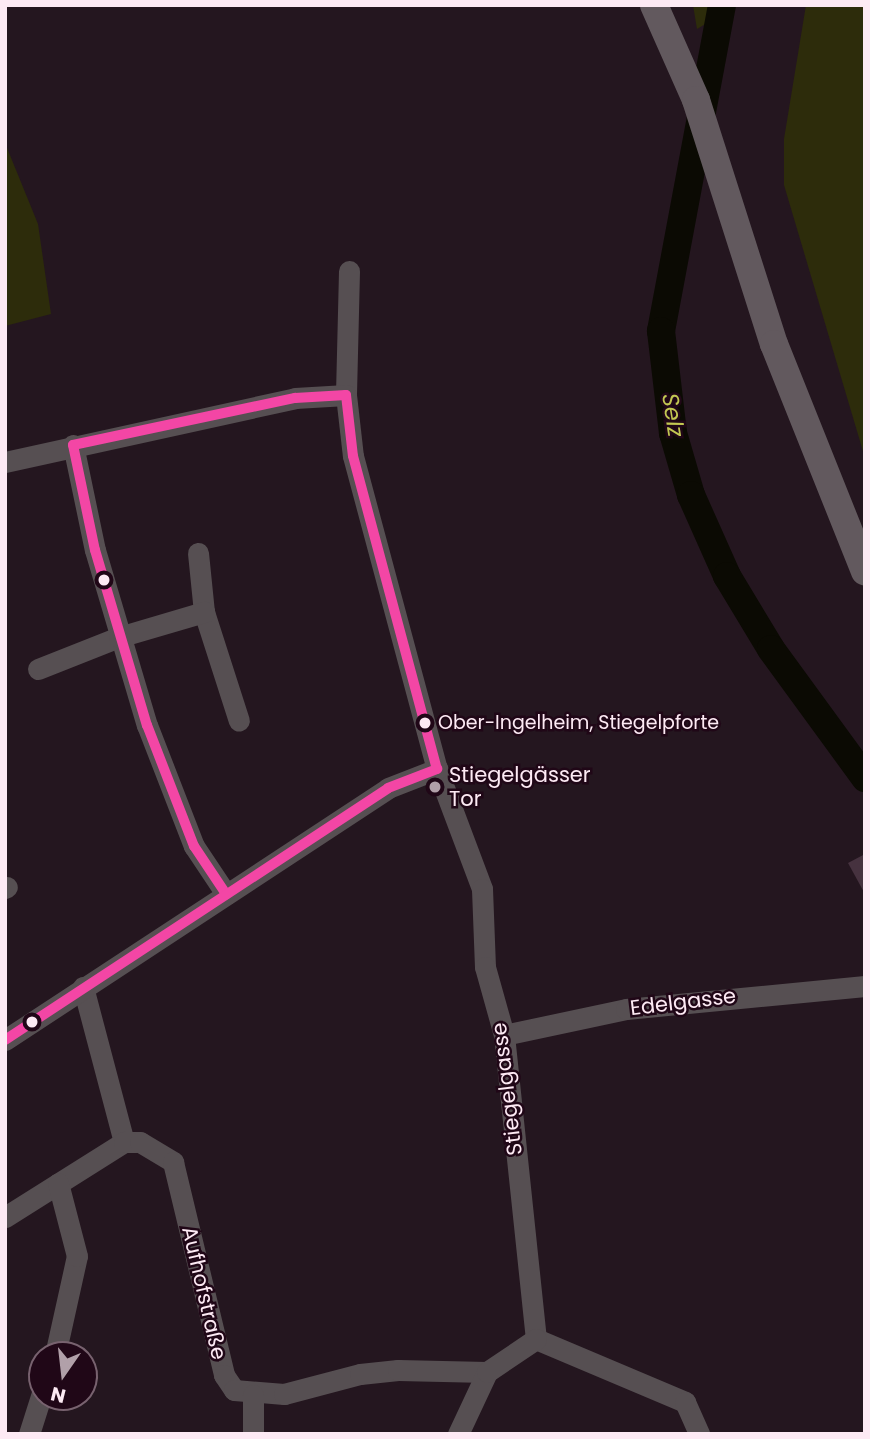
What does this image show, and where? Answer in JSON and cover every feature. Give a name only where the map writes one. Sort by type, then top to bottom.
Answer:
[{"type":"main road","points":[[654,5],[696,100],[797,407],[865,572]]},
{"type":"street","name":"Stiegelgasse","points":[[349,271],[346,395],[353,456],[437,769],[482,890],[485,967],[504,1035],[536,1339]]},
{"type":"street","points":[[5,462],[295,398],[346,395]]},
{"type":"street","points":[[73,445],[119,636],[194,846],[226,894]]},
{"type":"street","points":[[198,553],[204,612],[240,721]]},
{"type":"street","points":[[38,668],[119,636],[204,612]]},
{"type":"street","points":[[5,1040],[388,788],[437,769]]},
{"type":"street","name":"Edelgasse","points":[[504,1035],[626,1009],[865,986]]},
{"type":"street","points":[[5,1217],[124,1142],[83,988]]},
{"type":"street","name":"Aufhofstraße","points":[[124,1142],[153,1146],[173,1162],[224,1375],[234,1390],[253,1395]]},
{"type":"street","points":[[58,1184],[77,1256],[58,1341]]},
{"type":"street","points":[[458,1434],[487,1372],[536,1339],[685,1402],[699,1434]]},
{"type":"street","points":[[253,1434],[253,1395],[284,1394],[360,1374],[487,1372]]},
{"type":"street","points":[[29,1434],[36,1411]]},
{"type":"shaded area","points":[[693,5],[737,5],[697,29]]},
{"type":"shaded area","points":[[806,5],[865,5],[865,458],[784,185],[784,139]]},
{"type":"shaded area","points":[[5,143],[38,224],[51,314],[5,326]]},
{"type":"building","points":[[865,854],[865,894],[848,863]]},
{"type":"waterway","name":"Selz","points":[[722,5],[661,331],[673,433],[691,495],[727,576],[771,649],[865,778]]},
{"type":"transit line","points":[[346,395],[353,456],[437,769]]},
{"type":"transit line","points":[[73,445],[295,398],[346,395]]},
{"type":"transit line","points":[[73,445],[95,550],[147,725],[194,846],[226,894]]},
{"type":"transit line","points":[[5,1040],[388,788],[437,769]]},
{"type":"place","name":"Ober-Ingelheim, Stiegelpforte","points":[[425,723]]},
{"type":"place","name":"Stiegelgässer Tor","points":[[435,787]]}]
